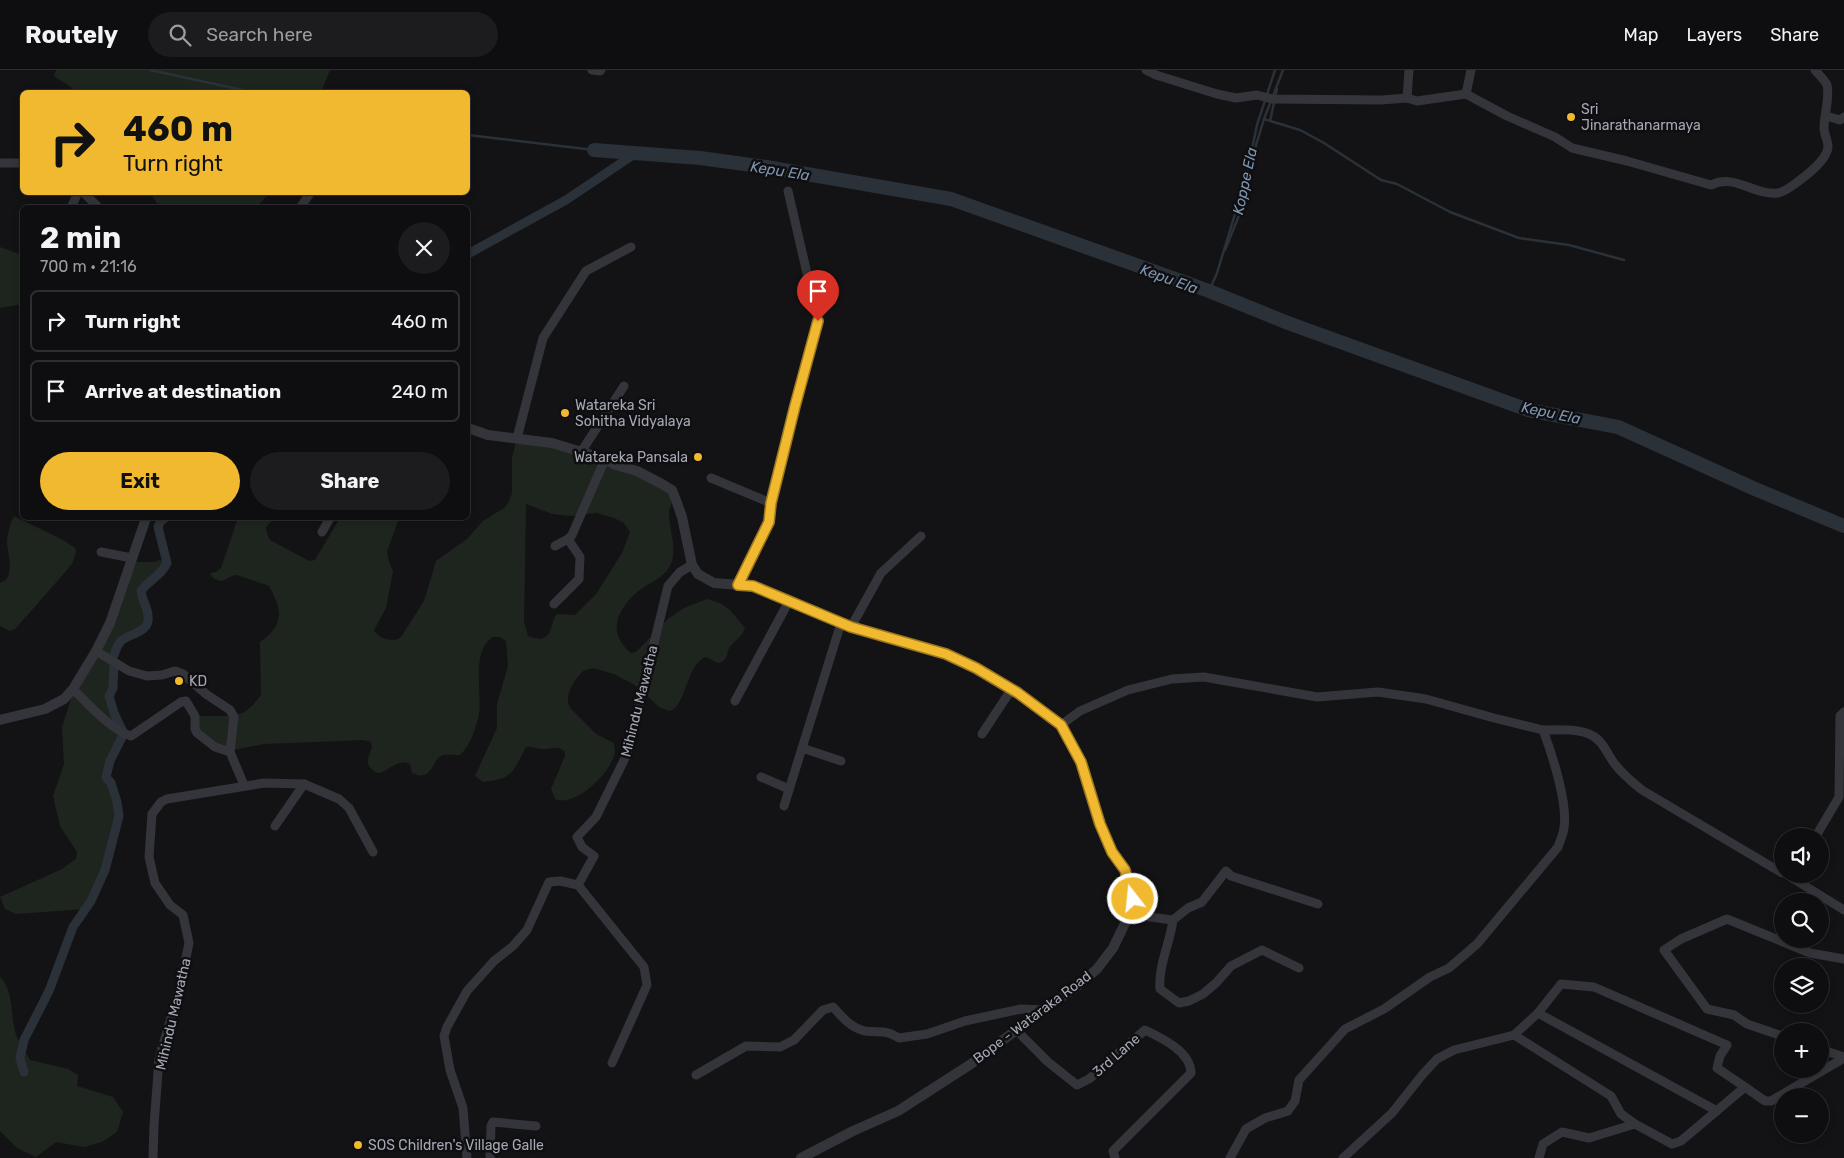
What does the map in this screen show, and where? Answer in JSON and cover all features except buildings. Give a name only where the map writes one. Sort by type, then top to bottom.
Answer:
[{"type":"street","points":[[592,70],[601,70]]},
{"type":"street","points":[[1146,70],[1217,94],[1236,98],[1257,95],[1272,99],[1381,100],[1407,98],[1417,101],[1466,94],[1507,116],[1555,137],[1572,148],[1628,161],[1711,185],[1720,181],[1735,182],[1756,190],[1778,193],[1793,186],[1820,161],[1828,147],[1824,128],[1827,85],[1815,70]]},
{"type":"street","points":[[1407,98],[1409,70]]},
{"type":"street","points":[[1466,94],[1471,70]]},
{"type":"street","points":[[1826,116],[1840,120],[1844,117]]},
{"type":"street","points":[[0,163],[20,163]]},
{"type":"street","points":[[738,585],[769,522],[771,503],[818,321],[788,191]]},
{"type":"street","points":[[86,195],[97,205]]},
{"type":"street","points":[[517,438],[543,338],[586,270],[631,247]]},
{"type":"street","points":[[581,452],[624,386]]},
{"type":"street","points":[[470,429],[488,435],[552,443],[605,459],[616,465],[637,471],[672,490],[682,517],[692,565]]},
{"type":"street","points":[[555,546],[568,539],[572,534],[605,459]]},
{"type":"street","points":[[711,478],[771,503]]},
{"type":"street","points":[[0,720],[46,709],[64,699],[73,689],[96,651],[110,622],[145,520]]},
{"type":"street","points":[[322,532],[329,520]]},
{"type":"street","points":[[784,806],[802,748],[846,625],[882,573],[921,536]]},
{"type":"street","points":[[554,604],[579,579],[580,557],[568,539]]},
{"type":"street","points":[[101,552],[132,558]]},
{"type":"street","name":"Bope - Wataraka Road","points":[[692,565],[698,574],[714,583],[753,586],[846,625],[946,654],[976,668],[1061,725],[1081,762],[1100,824],[1112,852],[1125,870],[1133,899],[1130,913],[1113,948],[1097,969],[1075,988],[971,1064],[898,1111],[852,1131],[801,1158]]},
{"type":"street","name":"Mihindu Mawatha","points":[[578,884],[594,856],[582,847],[578,837],[596,818],[627,754],[668,586],[680,572],[692,565]]},
{"type":"street","points":[[735,701],[789,601]]},
{"type":"street","points":[[96,651],[129,671],[147,676],[162,675],[175,671],[183,674],[206,694],[230,710],[234,717],[230,752],[244,785]]},
{"type":"street","points":[[1061,725],[1080,711],[1128,690],[1172,680],[1204,677],[1317,697],[1378,692],[1426,699],[1543,730],[1572,730],[1595,736],[1625,776],[1642,790],[1774,867]]},
{"type":"street","points":[[73,689],[123,734],[131,736],[181,702],[186,701],[195,716],[197,733],[215,747],[230,752]]},
{"type":"street","points":[[982,734],[1011,690]]},
{"type":"street","points":[[1821,828],[1839,797],[1840,716],[1844,712]]},
{"type":"street","points":[[1230,1158],[1246,1129],[1265,1118],[1288,1111],[1295,1101],[1299,1080],[1345,1029],[1384,1009],[1430,977],[1449,968],[1477,944],[1558,847],[1564,829],[1564,816],[1555,766],[1543,730]]},
{"type":"street","points":[[802,748],[841,761]]},
{"type":"street","points":[[761,776],[789,789]]},
{"type":"street","name":"Mihindu Mawatha","points":[[153,1158],[159,1059],[180,987],[190,943],[183,915],[170,905],[155,883],[149,857],[152,814],[161,802],[167,799],[244,785],[264,783],[304,784],[339,799],[349,808],[373,852]]},
{"type":"street","points":[[275,826],[304,784]]},
{"type":"street","points":[[1130,913],[1173,920],[1188,908],[1202,902],[1226,871],[1231,876],[1318,904]]},
{"type":"street","points":[[467,1158],[463,1108],[450,1070],[444,1036],[467,991],[494,961],[523,936],[549,882],[560,881],[578,884],[644,966],[647,985],[612,1063]]},
{"type":"street","points":[[1801,883],[1844,910]]},
{"type":"street","points":[[1774,1033],[1746,1024],[1734,1015],[1707,1009],[1664,950],[1681,939],[1727,918],[1810,953],[1844,959]]},
{"type":"street","points":[[1173,920],[1172,933],[1159,976],[1160,989],[1179,1003],[1189,1002],[1203,994],[1231,966],[1262,950],[1299,968]]},
{"type":"street","points":[[1343,1158],[1392,1113],[1437,1059],[1454,1050],[1514,1035],[1538,1013],[1561,984],[1594,987],[1727,1045],[1720,1056],[1717,1068],[1765,1102],[1771,1101],[1844,1057]]},
{"type":"street","points":[[696,1075],[746,1046],[780,1046],[794,1040],[823,1010],[833,1008],[846,1022],[863,1031],[890,1032],[899,1038],[927,1034],[965,1021],[1021,1009],[1043,1010]]},
{"type":"street","points":[[1538,1013],[1717,1110]]},
{"type":"street","name":"3rd Lane","points":[[1016,1030],[1048,1062],[1077,1085],[1089,1079],[1145,1030],[1163,1038],[1180,1052],[1191,1065],[1190,1073],[1113,1152],[1115,1158]]},
{"type":"street","points":[[1514,1035],[1611,1096],[1621,1114],[1635,1124],[1672,1144],[1681,1141],[1745,1087]]},
{"type":"street","points":[[1829,1052],[1844,1057]]},
{"type":"street","points":[[490,1158],[491,1126],[493,1122],[536,1126]]},
{"type":"street","points":[[1539,1158],[1543,1144],[1562,1132],[1589,1138],[1635,1124]]},
{"type":"shaded area","points":[[56,70],[330,70],[322,90],[75,90],[54,76]]},
{"type":"shaded area","points":[[151,195],[267,195],[259,205],[164,205],[157,203]]},
{"type":"shaded area","points":[[0,247],[20,254],[20,304],[0,308]]},
{"type":"shaded area","points":[[517,438],[586,453],[672,490],[669,519],[673,553],[670,566],[664,574],[637,592],[624,607],[617,622],[619,638],[631,653],[636,652],[669,618],[684,608],[707,599],[720,603],[730,610],[745,628],[741,636],[728,650],[723,661],[718,663],[706,657],[700,660],[679,702],[670,711],[659,707],[635,685],[614,674],[593,668],[583,671],[571,687],[568,703],[571,709],[596,734],[614,743],[615,750],[608,769],[592,786],[573,798],[555,799],[551,789],[565,756],[565,752],[559,748],[540,749],[526,747],[511,773],[507,776],[483,782],[475,776],[497,728],[497,704],[508,666],[506,641],[500,637],[493,637],[486,643],[482,651],[479,672],[479,714],[470,742],[460,755],[443,755],[439,757],[428,773],[424,775],[412,773],[410,764],[405,762],[377,773],[368,764],[372,747],[371,742],[363,740],[264,744],[228,751],[197,733],[195,716],[230,716],[243,713],[261,695],[260,642],[274,630],[279,617],[277,603],[269,586],[237,575],[220,581],[213,578],[210,573],[216,572],[221,568],[237,520],[273,520],[266,527],[270,540],[309,561],[315,560],[339,520],[398,520],[387,552],[393,571],[386,608],[374,630],[382,638],[394,640],[401,637],[424,601],[436,561],[467,539],[483,521],[504,508],[512,493],[512,458]],"holes":[[[526,504],[552,514],[571,516],[596,513],[624,523],[630,532],[622,553],[596,594],[575,615],[558,614],[555,616],[549,634],[542,639],[533,638],[528,636],[524,622]]]},
{"type":"shaded area","points":[[14,516],[63,540],[75,548],[76,552],[72,564],[15,629],[10,631],[0,626],[0,583],[5,580],[10,572],[7,543]]},
{"type":"shaded area","points":[[160,560],[167,561],[163,570],[141,591],[147,614],[144,629],[121,641],[115,654],[117,673],[109,696],[114,713],[124,733],[110,761],[106,777],[115,794],[118,817],[103,874],[91,901],[85,909],[16,914],[5,909],[0,897],[62,869],[76,859],[77,852],[60,826],[53,796],[64,764],[62,727],[74,690],[95,657],[131,562],[154,562]]},
{"type":"shaded area","points":[[0,977],[10,995],[16,1034],[30,1060],[68,1069],[78,1075],[77,1086],[113,1097],[123,1112],[117,1132],[102,1142],[84,1147],[56,1142],[36,1157],[17,1148],[0,1131]]},
{"type":"waterway","name":"Kepu Ela","points":[[150,70],[243,90]]},
{"type":"waterway","name":"Koppe Ela","points":[[1250,159],[1257,125],[1275,70]]},
{"type":"waterway","name":"Koppe Ela","points":[[1209,291],[1217,273],[1264,119],[1283,70]]},
{"type":"waterway","points":[[1270,121],[1277,89]]},
{"type":"waterway","points":[[1264,119],[1300,130],[1324,143],[1381,180],[1397,184],[1450,212],[1519,238],[1569,245],[1624,260]]},
{"type":"waterway","name":"Kepu Ela","points":[[470,135],[594,150]]},
{"type":"waterway","name":"Kepu Ela","points":[[594,150],[700,158],[766,167],[951,199],[1209,291],[1288,323],[1528,410],[1618,427],[1755,489],[1844,526]]},
{"type":"waterway","points":[[470,253],[566,200],[636,153]]},
{"type":"waterway","name":"Koppe Ela","points":[[1225,250],[1240,213],[1246,184]]},
{"type":"waterway","points":[[114,655],[121,641],[143,629],[148,621],[141,591],[162,571],[167,563],[158,527],[162,520]]},
{"type":"waterway","points":[[114,665],[113,688],[109,696],[114,713],[123,732]]},
{"type":"waterway","points":[[24,1072],[20,1058],[24,1040],[49,991],[73,927],[91,901],[105,870],[119,816],[111,783],[106,777],[110,761],[122,737]]},
{"type":"place","name":"Sri Jinarathanarmaya","points":[[1571,117]]},
{"type":"place","name":"Watareka Sri Sohitha Vidyalaya","points":[[565,413]]},
{"type":"place","name":"Watareka Pansala","points":[[698,457]]},
{"type":"place","name":"KD","points":[[179,681]]},
{"type":"place","name":"SOS Children's Village Galle","points":[[358,1145]]},
{"type":"route","points":[[818,321],[771,503],[769,522],[738,585],[753,586],[851,627],[946,654],[976,668],[1018,693],[1061,725],[1081,762],[1100,824],[1112,852],[1125,870],[1133,899]]}]
